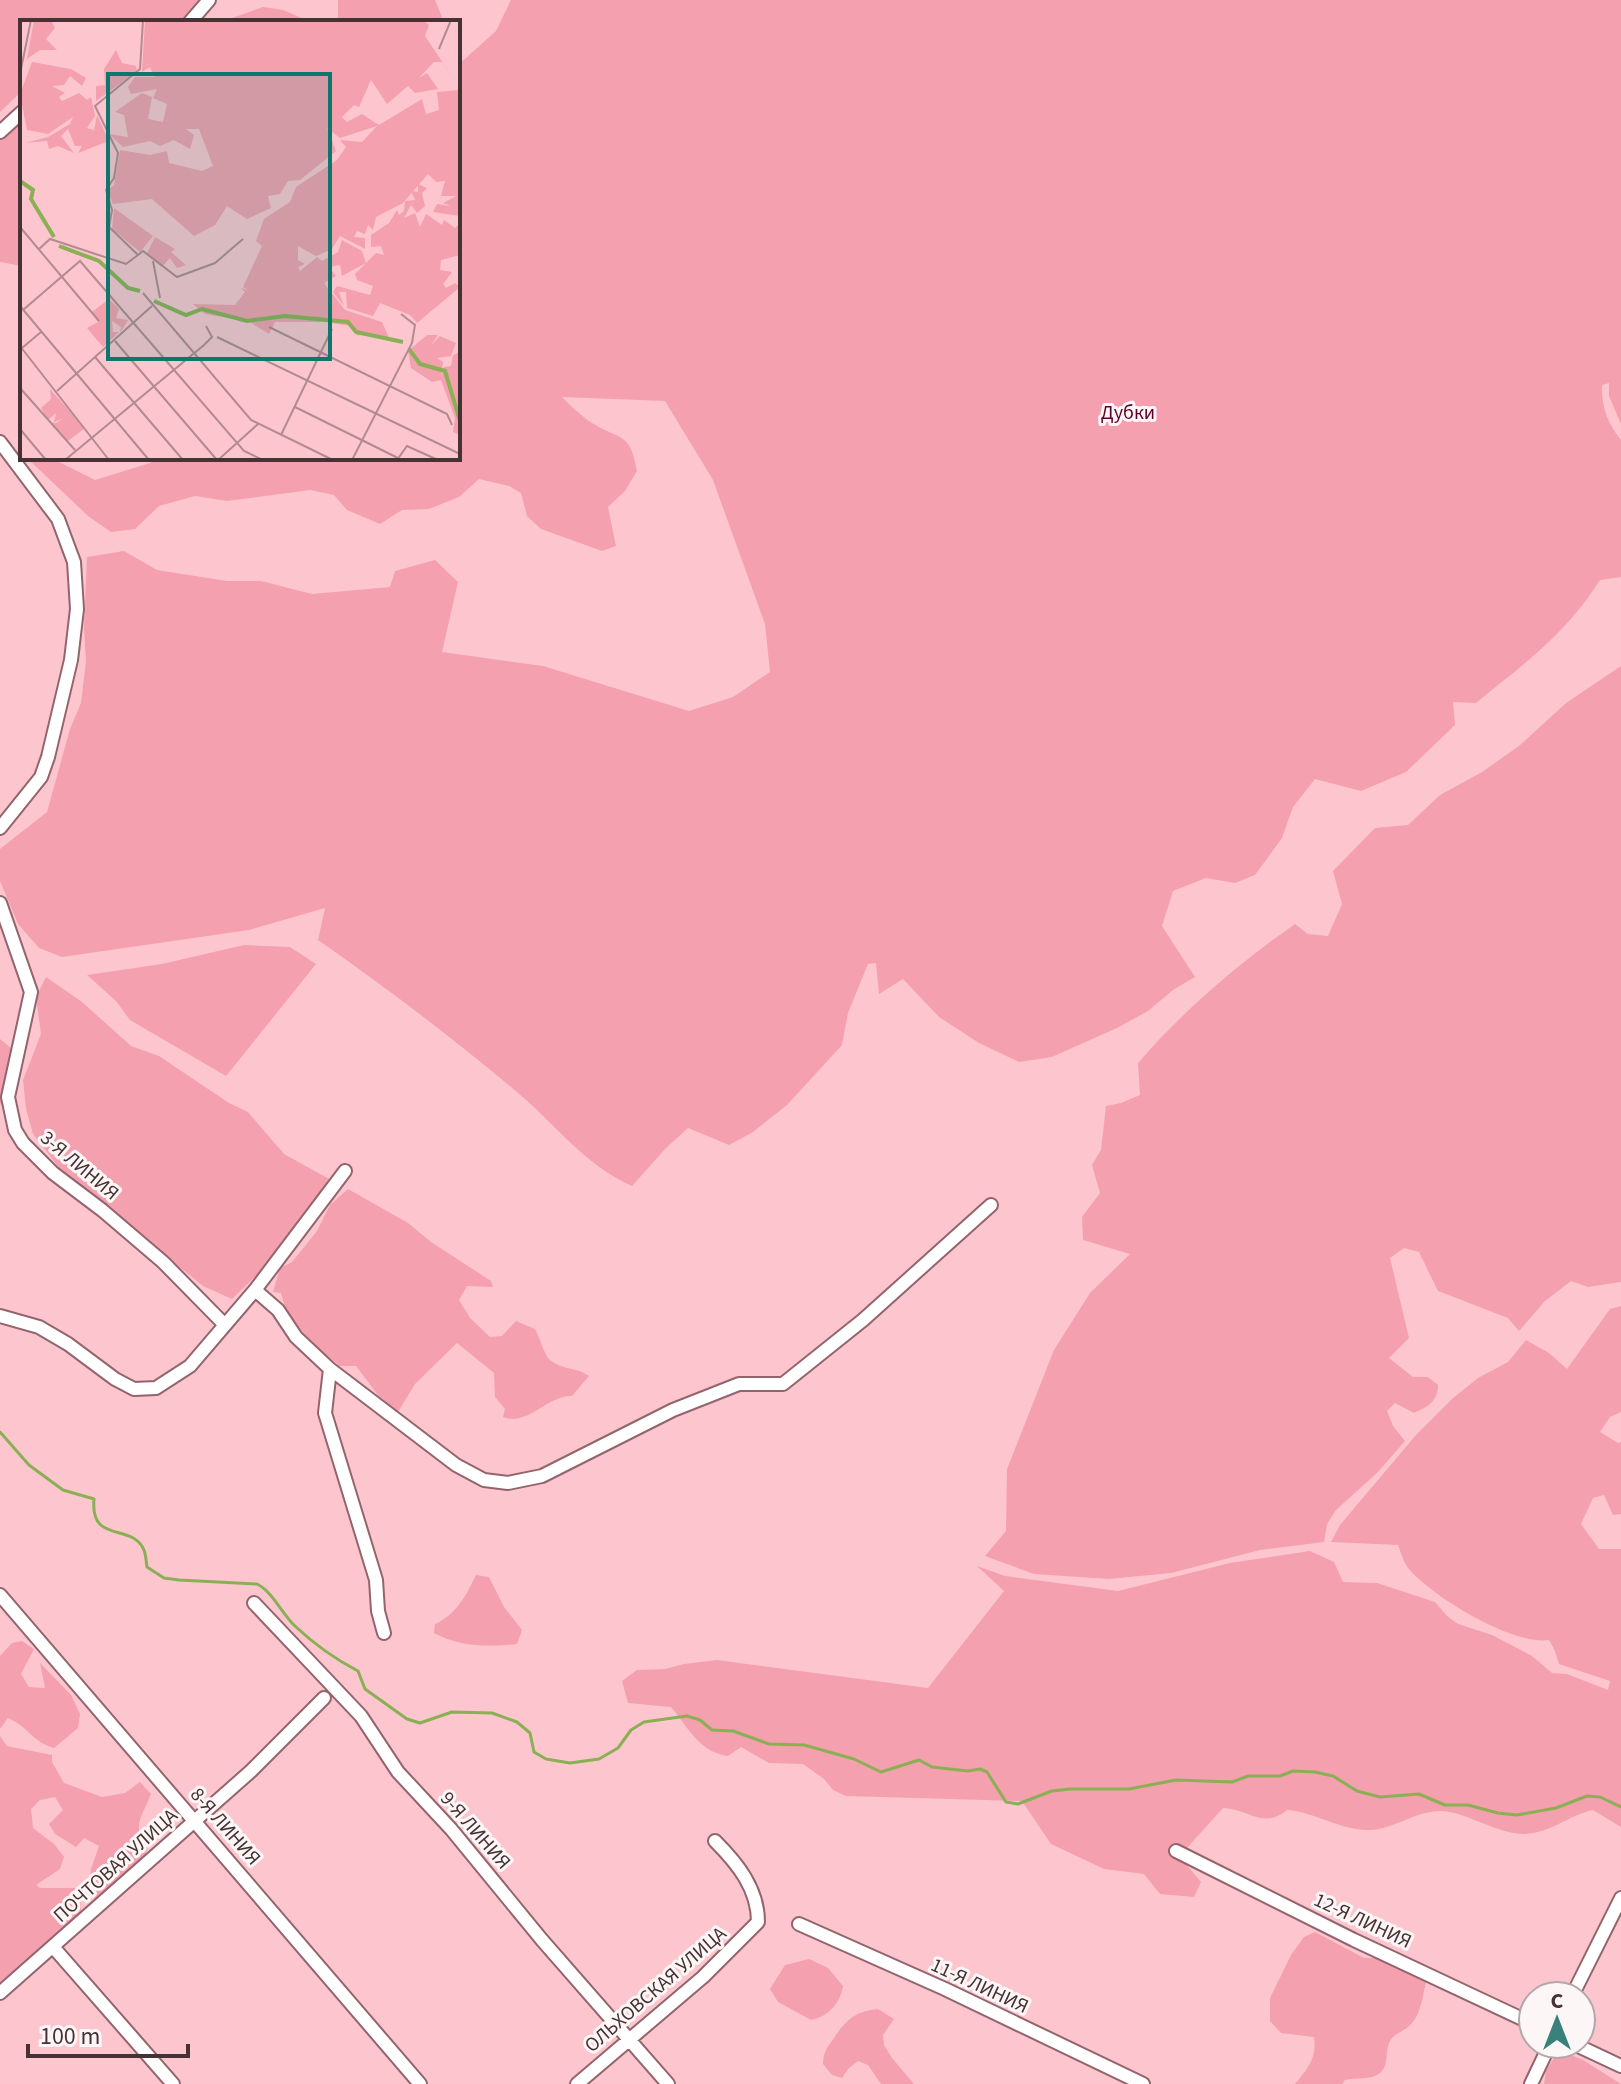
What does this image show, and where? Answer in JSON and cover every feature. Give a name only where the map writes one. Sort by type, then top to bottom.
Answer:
[{"type":"street","points":[[192,20],[209,0]]},
{"type":"street","points":[[0,132],[20,114]]},
{"type":"street","points":[[0,442],[58,519],[74,562],[77,609],[71,660],[41,777],[0,828]]},
{"type":"street","name":"3-Я ЛИНИЯ","points":[[0,903],[31,992],[8,1097],[15,1130],[23,1143],[53,1173],[163,1262],[224,1324]]},
{"type":"street","points":[[0,1316],[39,1327],[134,1389],[156,1388],[190,1366],[255,1290],[345,1171]]},
{"type":"street","points":[[255,1290],[278,1310],[296,1337],[330,1369],[456,1465],[484,1480],[508,1483],[542,1476],[673,1410],[739,1384],[783,1384],[863,1320],[991,1205]]},
{"type":"street","points":[[330,1369],[325,1413],[376,1580],[378,1611],[384,1633]]},
{"type":"street","name":"8-Я ЛИНИЯ","points":[[0,1595],[420,2084]]},
{"type":"street","name":"9-Я ЛИНИЯ","points":[[254,1603],[361,1716],[398,1772],[451,1829],[542,1940],[668,2084]]},
{"type":"street","name":"ПОЧТОВАЯ УЛИЦА","points":[[0,1993],[251,1771],[324,1698]]},
{"type":"street","name":"ОЛЬХОВСКАЯ УЛИЦА","points":[[577,2084],[703,1977],[758,1922],[758,1910],[750,1883],[715,1841]]},
{"type":"street","name":"12-Я ЛИНИЯ","points":[[1176,1851],[1517,2016]]},
{"type":"street","points":[[1580,1980],[1621,1898]]},
{"type":"street","name":"11-Я ЛИНИЯ","points":[[799,1924],[945,1989],[1143,2084]]},
{"type":"street","points":[[54,1948],[173,2084]]},
{"type":"street","points":[[1597,2055],[1621,2066]]},
{"type":"street","points":[[1531,2084],[1542,2060]]},
{"type":"green space","points":[[0,0],[205,0],[181,20],[20,20],[20,93],[0,112]]},
{"type":"green space","points":[[338,0],[435,0],[443,20],[338,20]]},
{"type":"green space","name":"Дубки","points":[[511,0],[1621,0],[1621,424],[1609,396],[1609,383],[1602,385],[1602,393],[1606,414],[1621,440],[1621,577],[1600,580],[1558,633],[1476,703],[1453,702],[1455,725],[1406,772],[1361,791],[1315,779],[1293,807],[1282,838],[1255,875],[1235,883],[1206,878],[1173,891],[1162,926],[1195,977],[1148,1011],[1052,1057],[1019,1062],[979,1043],[939,1017],[903,979],[879,994],[876,963],[868,964],[848,1013],[842,1045],[787,1105],[753,1132],[729,1145],[688,1128],[632,1186],[600,1168],[469,1053],[318,940],[325,908],[249,930],[62,957],[39,948],[18,924],[0,881],[0,849],[47,812],[70,729],[81,703],[86,661],[87,557],[124,551],[157,570],[227,581],[261,581],[312,594],[390,587],[395,571],[435,560],[458,582],[442,652],[543,666],[689,711],[733,697],[770,672],[765,624],[713,480],[665,401],[562,397],[588,420],[623,439],[634,458],[637,471],[625,491],[608,507],[616,546],[602,551],[541,529],[527,516],[521,493],[509,486],[479,479],[459,497],[429,509],[402,510],[380,524],[347,510],[334,495],[310,490],[227,501],[195,496],[159,506],[135,529],[111,532],[88,516],[29,460],[55,460],[95,480],[152,460],[460,460],[460,63],[496,31]]},
{"type":"green space","points":[[263,7],[283,10],[306,20],[227,20]]},
{"type":"green space","points":[[20,122],[20,266],[0,262],[0,137]]},
{"type":"green space","points":[[1621,666],[1621,1282],[1588,1287],[1571,1281],[1545,1301],[1519,1331],[1508,1318],[1438,1291],[1419,1252],[1404,1248],[1390,1258],[1409,1338],[1389,1358],[1413,1377],[1428,1377],[1438,1385],[1438,1391],[1431,1403],[1414,1413],[1395,1403],[1387,1411],[1393,1426],[1405,1441],[1378,1472],[1336,1510],[1327,1524],[1324,1542],[1260,1550],[1171,1573],[1109,1579],[1034,1574],[985,1556],[1006,1531],[1007,1469],[1054,1350],[1090,1293],[1130,1254],[1083,1240],[1082,1217],[1100,1193],[1092,1165],[1101,1150],[1106,1106],[1140,1095],[1138,1063],[1192,1007],[1253,955],[1295,924],[1308,934],[1328,936],[1342,904],[1333,871],[1375,828],[1408,825],[1440,795],[1482,772],[1519,746],[1566,703]]},
{"type":"green space","points":[[244,945],[290,947],[316,964],[226,1076],[130,1020],[116,1001],[87,975],[162,964]]},
{"type":"green space","points":[[46,977],[82,1002],[131,1046],[159,1056],[229,1103],[248,1112],[284,1154],[331,1180],[257,1275],[232,1299],[203,1286],[150,1243],[93,1203],[71,1183],[33,1134],[23,1080],[41,1034],[36,997]]},
{"type":"green space","points":[[0,1039],[12,1049],[13,1063],[0,1106]]},
{"type":"green space","points":[[348,1189],[408,1223],[491,1281],[493,1287],[467,1286],[459,1300],[470,1318],[490,1337],[502,1336],[516,1321],[535,1329],[546,1356],[552,1362],[589,1376],[572,1396],[563,1397],[520,1418],[503,1417],[505,1409],[495,1397],[494,1373],[457,1343],[415,1384],[398,1412],[378,1395],[356,1366],[340,1366],[311,1342],[286,1311],[281,1293],[273,1292],[280,1268],[292,1262],[317,1231],[330,1205]]},
{"type":"green space","points":[[1621,1306],[1621,1412],[1610,1417],[1600,1432],[1621,1442],[1621,1514],[1613,1515],[1604,1495],[1593,1498],[1581,1524],[1599,1549],[1621,1549],[1621,1827],[1593,1810],[1543,1831],[1524,1834],[1504,1831],[1442,1811],[1424,1813],[1379,1829],[1360,1830],[1297,1811],[1287,1810],[1278,1816],[1263,1818],[1223,1808],[1186,1849],[1185,1863],[1201,1882],[1194,1897],[1160,1894],[1144,1874],[1104,1869],[1051,1844],[1022,1801],[846,1796],[833,1790],[824,1779],[803,1764],[769,1763],[741,1747],[728,1756],[718,1754],[695,1738],[671,1707],[628,1703],[622,1681],[637,1670],[665,1669],[717,1660],[928,1688],[1004,1591],[977,1566],[1005,1576],[1118,1591],[1230,1563],[1310,1551],[1334,1562],[1343,1582],[1377,1583],[1435,1602],[1458,1624],[1492,1635],[1532,1656],[1552,1673],[1567,1674],[1608,1690],[1610,1681],[1559,1664],[1549,1640],[1515,1635],[1453,1605],[1408,1568],[1398,1545],[1331,1542],[1340,1525],[1416,1435],[1453,1398],[1478,1378],[1508,1362],[1526,1340],[1549,1353],[1567,1369],[1610,1309]]},
{"type":"green space","points":[[476,1575],[489,1577],[504,1607],[522,1630],[517,1644],[474,1645],[434,1633],[435,1624],[455,1610]]},
{"type":"green space","points":[[22,1641],[34,1649],[21,1674],[29,1687],[45,1688],[40,1663],[71,1695],[80,1714],[78,1728],[54,1748],[40,1742],[8,1718],[0,1729],[0,1656],[12,1643]]},
{"type":"green space","points":[[0,1736],[7,1746],[52,1755],[52,1762],[64,1783],[102,1797],[125,1793],[140,1782],[151,1794],[139,1827],[147,1849],[143,1864],[98,1903],[88,1891],[99,1846],[84,1838],[76,1847],[55,1834],[49,1824],[63,1810],[55,1797],[40,1800],[31,1809],[33,1828],[54,1844],[64,1857],[60,1869],[36,1885],[40,1888],[80,1888],[81,1912],[0,1982]]},
{"type":"green space","points":[[1315,1932],[1364,1958],[1380,1958],[1413,1972],[1426,1982],[1415,2019],[1391,2039],[1383,2069],[1373,2077],[1345,2080],[1342,2084],[1295,2084],[1313,2057],[1314,2037],[1281,2033],[1270,2021],[1270,1998],[1291,1955],[1304,1937]]},
{"type":"green space","points":[[809,1959],[828,1968],[843,1986],[833,2008],[811,2020],[778,2002],[770,1989],[785,1965]]},
{"type":"green space","points":[[878,2009],[894,2019],[883,2035],[884,2045],[914,2084],[881,2084],[868,2065],[858,2061],[842,2078],[832,2075],[823,2064],[827,2048],[845,2024],[854,2016]]},
{"type":"green space","points":[[1553,2060],[1583,2060],[1621,2084],[1544,2084],[1546,2071]]},
{"type":"waterway","points":[[0,1432],[29,1465],[63,1490],[94,1499],[98,1522],[104,1528],[137,1541],[144,1550],[147,1567],[164,1578],[257,1584],[268,1592],[302,1633],[358,1671],[365,1689],[407,1719],[420,1723],[452,1712],[492,1713],[517,1722],[530,1733],[534,1752],[546,1759],[570,1763],[599,1759],[618,1748],[631,1730],[644,1722],[687,1716],[700,1720],[712,1730],[733,1731],[769,1744],[804,1745],[854,1759],[881,1772],[919,1760],[932,1767],[968,1771],[980,1769],[987,1772],[1006,1802],[1018,1804],[1052,1791],[1129,1789],[1176,1780],[1232,1782],[1248,1776],[1280,1776],[1293,1771],[1333,1776],[1357,1791],[1380,1797],[1419,1794],[1445,1805],[1468,1805],[1498,1813],[1517,1815],[1556,1808],[1587,1796],[1600,1797],[1621,1807]]}]
